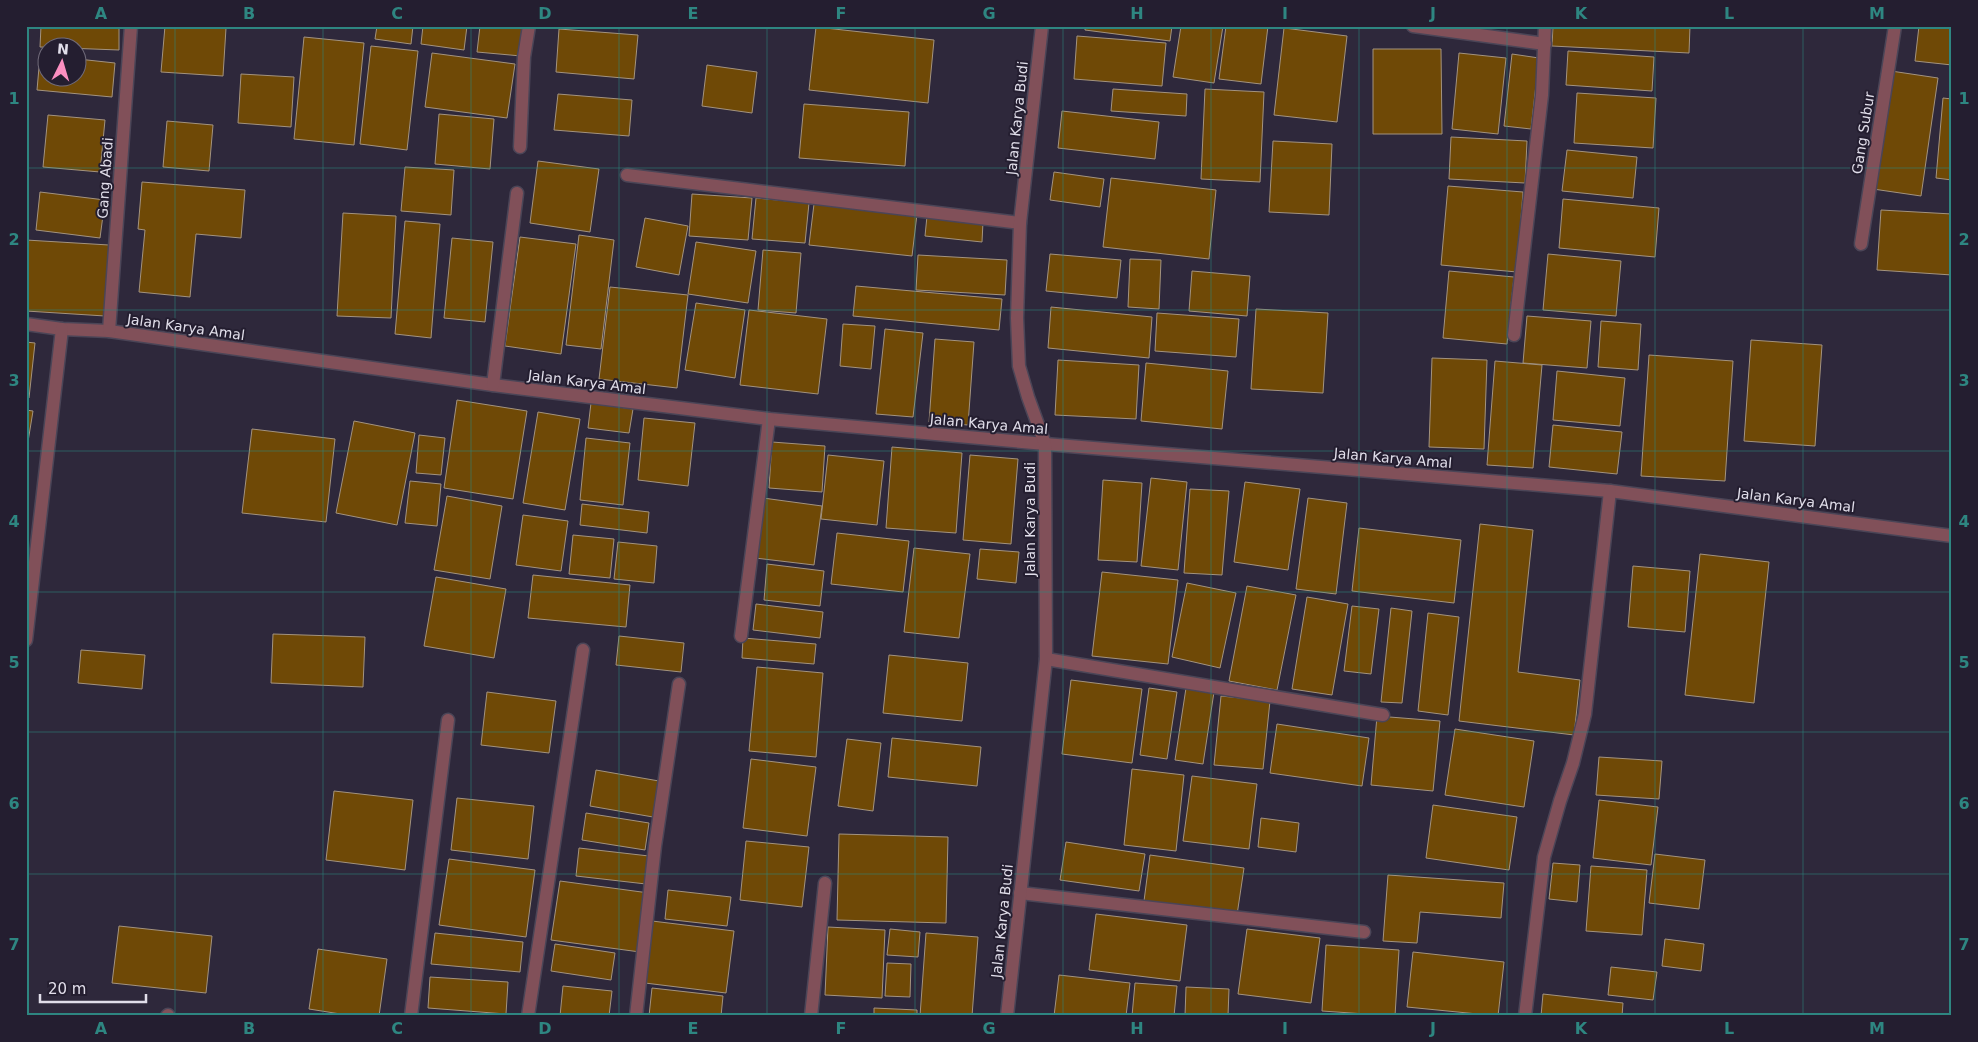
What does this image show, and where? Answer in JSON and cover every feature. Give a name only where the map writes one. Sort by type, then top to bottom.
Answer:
[{"type":"street","name":"Gang Abadi","points":[[109,331],[131,26]]},
{"type":"street","points":[[520,147],[524,57],[529,26]]},
{"type":"street","name":"Jalan Karya Budi","points":[[1006,1016],[1046,659],[1045,444],[1019,366],[1017,318],[1020,223],[1042,26]]},
{"type":"street","points":[[1412,26],[1545,44]]},
{"type":"street","points":[[1514,335],[1542,95],[1545,26]]},
{"type":"street","name":"Gang Subur","points":[[1861,244],[1895,26]]},
{"type":"street","points":[[627,175],[1020,223]]},
{"type":"street","points":[[493,385],[517,194]]},
{"type":"street","name":"Jalan Karya Amal","points":[[26,324],[62,329],[109,331],[493,385],[769,419],[1610,491],[1952,536]]},
{"type":"street","points":[[26,640],[62,329]]},
{"type":"street","points":[[741,636],[769,419]]},
{"type":"street","points":[[1525,1016],[1544,857],[1573,762],[1585,714],[1610,491]]},
{"type":"street","points":[[528,1016],[583,650]]},
{"type":"street","points":[[1046,659],[1382,715]]},
{"type":"street","points":[[636,1016],[655,846],[679,684]]},
{"type":"street","points":[[411,1016],[448,720]]},
{"type":"street","points":[[811,1016],[825,883]]},
{"type":"street","points":[[1020,893],[1364,932]]},
{"type":"building","points":[[41,26],[119,26],[119,50],[88,49],[88,38],[40,38]]},
{"type":"building","points":[[165,26],[226,28],[223,76],[161,72]]},
{"type":"building","points":[[377,26],[413,26],[411,44],[375,39]]},
{"type":"building","points":[[423,26],[467,26],[464,50],[421,44]]},
{"type":"building","points":[[480,26],[524,26],[521,56],[477,52]]},
{"type":"building","points":[[1085,26],[1172,26],[1170,41],[1085,30]]},
{"type":"building","points":[[1181,26],[1223,26],[1214,83],[1173,77]]},
{"type":"building","points":[[1226,26],[1268,26],[1261,84],[1219,79]]},
{"type":"building","points":[[1553,26],[1690,26],[1689,53],[1552,46]]},
{"type":"building","points":[[1919,26],[1952,26],[1952,65],[1915,61]]},
{"type":"building","points":[[816,27],[934,40],[928,103],[809,90]]},
{"type":"building","points":[[1284,28],[1347,36],[1337,122],[1274,115]]},
{"type":"building","points":[[559,29],[638,35],[634,79],[556,72]]},
{"type":"building","points":[[1077,36],[1166,43],[1162,86],[1074,79]]},
{"type":"building","points":[[304,37],[364,43],[354,145],[294,139]]},
{"type":"building","points":[[371,46],[418,51],[407,150],[360,144]]},
{"type":"building","points":[[1373,49],[1441,49],[1442,134],[1373,134]]},
{"type":"building","points":[[1568,51],[1654,57],[1652,91],[1566,85]]},
{"type":"building","points":[[432,53],[515,64],[507,118],[425,107]]},
{"type":"building","points":[[1459,53],[1506,58],[1498,134],[1452,129]]},
{"type":"building","points":[[1512,54],[1539,58],[1531,129],[1504,126]]},
{"type":"building","points":[[88,60],[115,63],[112,97],[37,90],[38,79],[38,88],[88,88]]},
{"type":"building","points":[[707,65],[757,72],[752,113],[702,106]]},
{"type":"building","points":[[1891,71],[1938,78],[1921,196],[1873,189]]},
{"type":"building","points":[[241,74],[294,77],[291,127],[238,123]]},
{"type":"building","points":[[1113,89],[1187,94],[1186,116],[1111,111]]},
{"type":"building","points":[[1205,89],[1264,92],[1260,182],[1201,179]]},
{"type":"building","points":[[1577,93],[1656,98],[1653,148],[1574,143]]},
{"type":"building","points":[[558,94],[632,100],[629,136],[554,130]]},
{"type":"building","points":[[1943,98],[1952,99],[1952,180],[1936,178]]},
{"type":"building","points":[[804,104],[909,112],[905,166],[799,158]]},
{"type":"building","points":[[1062,111],[1159,122],[1155,159],[1058,148]]},
{"type":"building","points":[[439,114],[494,119],[490,169],[435,164]]},
{"type":"building","points":[[48,115],[105,120],[100,172],[43,167]]},
{"type":"building","points":[[167,121],[213,125],[209,171],[163,167]]},
{"type":"building","points":[[1451,137],[1527,141],[1525,183],[1449,179]]},
{"type":"building","points":[[1273,141],[1332,144],[1329,215],[1269,212]]},
{"type":"building","points":[[1567,150],[1637,157],[1633,198],[1562,191]]},
{"type":"building","points":[[538,161],[599,169],[590,232],[530,223]]},
{"type":"building","points":[[405,167],[454,170],[451,215],[401,211]]},
{"type":"building","points":[[1054,172],[1104,179],[1100,207],[1050,200]]},
{"type":"building","points":[[1111,178],[1216,190],[1209,259],[1103,247]]},
{"type":"building","points":[[142,182],[245,190],[241,238],[196,234],[190,297],[139,292],[145,230],[138,229]]},
{"type":"building","points":[[1448,186],[1523,192],[1517,272],[1441,265]]},
{"type":"building","points":[[40,192],[105,200],[100,238],[36,230]]},
{"type":"building","points":[[692,194],[752,198],[748,240],[689,236]]},
{"type":"building","points":[[756,198],[809,203],[805,243],[752,239]]},
{"type":"building","points":[[1563,199],[1659,208],[1655,257],[1559,248]]},
{"type":"building","points":[[814,204],[917,214],[912,256],[809,245]]},
{"type":"building","points":[[1881,210],[1952,214],[1952,275],[1877,270]]},
{"type":"building","points":[[343,213],[396,216],[391,318],[337,316]]},
{"type":"building","points":[[927,216],[983,222],[982,242],[925,236]]},
{"type":"building","points":[[645,218],[688,226],[679,275],[636,267]]},
{"type":"building","points":[[405,221],[440,224],[431,338],[395,334]]},
{"type":"building","points":[[579,235],[614,240],[601,349],[566,345]]},
{"type":"building","points":[[520,237],[576,244],[561,354],[505,346]]},
{"type":"building","points":[[452,238],[493,242],[485,322],[444,318]]},
{"type":"building","points":[[26,240],[109,245],[105,316],[26,311]]},
{"type":"building","points":[[696,242],[756,251],[748,303],[688,294]]},
{"type":"building","points":[[763,250],[801,253],[796,313],[758,310]]},
{"type":"building","points":[[1050,254],[1121,260],[1117,298],[1046,291]]},
{"type":"building","points":[[1548,254],[1621,261],[1616,316],[1543,310]]},
{"type":"building","points":[[918,255],[1007,260],[1005,295],[916,290]]},
{"type":"building","points":[[1130,259],[1161,260],[1159,309],[1128,307]]},
{"type":"building","points":[[1192,271],[1250,276],[1247,316],[1189,311]]},
{"type":"building","points":[[1449,271],[1514,277],[1507,344],[1443,338]]},
{"type":"building","points":[[856,286],[1002,299],[999,330],[853,316]]},
{"type":"building","points":[[610,287],[688,295],[677,388],[599,379]]},
{"type":"building","points":[[696,303],[745,310],[735,378],[685,370]]},
{"type":"building","points":[[1051,307],[1152,317],[1149,358],[1048,348]]},
{"type":"building","points":[[1256,309],[1328,313],[1323,393],[1251,389]]},
{"type":"building","points":[[749,310],[827,319],[818,394],[740,385]]},
{"type":"building","points":[[1157,313],[1239,319],[1236,357],[1155,351]]},
{"type":"building","points":[[1527,316],[1591,321],[1587,368],[1523,363]]},
{"type":"building","points":[[1601,321],[1641,324],[1638,370],[1598,367]]},
{"type":"building","points":[[843,324],[875,326],[871,369],[840,366]]},
{"type":"building","points":[[885,329],[923,333],[913,417],[876,414]]},
{"type":"building","points":[[935,339],[974,342],[968,425],[929,422]]},
{"type":"building","points":[[1751,340],[1822,345],[1815,446],[1744,441]]},
{"type":"building","points":[[26,342],[35,343],[29,398],[26,398]]},
{"type":"building","points":[[1649,355],[1733,361],[1725,481],[1641,476]]},
{"type":"building","points":[[1432,358],[1487,360],[1484,449],[1429,447]]},
{"type":"building","points":[[1058,360],[1139,365],[1136,419],[1055,415]]},
{"type":"building","points":[[1495,361],[1542,365],[1533,468],[1487,465]]},
{"type":"building","points":[[1146,363],[1228,371],[1222,429],[1141,421]]},
{"type":"building","points":[[1557,371],[1625,378],[1620,426],[1553,420]]},
{"type":"building","points":[[457,400],[527,411],[513,499],[444,488]]},
{"type":"building","points":[[591,403],[633,409],[629,433],[588,428]]},
{"type":"building","points":[[26,410],[33,411],[26,454]]},
{"type":"building","points":[[538,412],[580,419],[565,510],[523,503]]},
{"type":"building","points":[[644,418],[695,423],[688,486],[638,480]]},
{"type":"building","points":[[354,421],[415,433],[397,525],[336,513]]},
{"type":"building","points":[[1553,425],[1622,432],[1617,474],[1549,467]]},
{"type":"building","points":[[252,429],[335,439],[326,522],[242,513]]},
{"type":"building","points":[[419,435],[445,438],[441,475],[416,473]]},
{"type":"building","points":[[586,438],[630,443],[623,505],[580,500]]},
{"type":"building","points":[[772,442],[825,446],[822,492],[769,488]]},
{"type":"building","points":[[892,447],[962,453],[956,533],[886,528]]},
{"type":"building","points":[[828,455],[884,461],[877,525],[821,519]]},
{"type":"building","points":[[970,455],[1018,459],[1011,544],[963,540]]},
{"type":"building","points":[[1151,478],[1187,482],[1178,570],[1141,566]]},
{"type":"building","points":[[1103,480],[1142,483],[1137,562],[1098,560]]},
{"type":"building","points":[[410,481],[441,484],[437,526],[405,523]]},
{"type":"building","points":[[1245,482],[1300,489],[1288,570],[1234,562]]},
{"type":"building","points":[[1190,489],[1229,491],[1222,575],[1184,573]]},
{"type":"building","points":[[447,496],[502,506],[490,579],[434,570]]},
{"type":"building","points":[[763,498],[822,506],[814,565],[755,558]]},
{"type":"building","points":[[1308,498],[1347,503],[1336,594],[1296,589]]},
{"type":"building","points":[[582,504],[649,512],[647,533],[580,525]]},
{"type":"building","points":[[523,515],[568,521],[561,571],[516,565]]},
{"type":"building","points":[[1480,524],[1533,530],[1518,672],[1580,680],[1574,735],[1459,721]]},
{"type":"building","points":[[1359,528],[1461,540],[1454,603],[1352,591]]},
{"type":"building","points":[[837,533],[909,541],[903,592],[831,584]]},
{"type":"building","points":[[573,535],[614,539],[610,578],[569,574]]},
{"type":"building","points":[[618,542],[657,546],[654,583],[614,579]]},
{"type":"building","points":[[914,548],[970,554],[959,638],[904,632]]},
{"type":"building","points":[[980,549],[1019,552],[1016,583],[977,579]]},
{"type":"building","points":[[1700,554],[1769,562],[1754,703],[1685,695]]},
{"type":"building","points":[[767,564],[824,571],[820,606],[764,600]]},
{"type":"building","points":[[1633,566],[1690,571],[1685,632],[1628,627]]},
{"type":"building","points":[[1102,572],[1178,580],[1168,664],[1092,656]]},
{"type":"building","points":[[533,575],[630,585],[626,627],[528,618]]},
{"type":"building","points":[[436,577],[506,589],[494,658],[424,646]]},
{"type":"building","points":[[1187,583],[1236,593],[1220,668],[1172,657]]},
{"type":"building","points":[[1247,586],[1296,595],[1277,690],[1229,681]]},
{"type":"building","points":[[1307,597],[1348,604],[1332,695],[1292,689]]},
{"type":"building","points":[[756,604],[823,612],[820,638],[753,630]]},
{"type":"building","points":[[1352,606],[1379,609],[1371,674],[1344,671]]},
{"type":"building","points":[[1391,608],[1412,611],[1402,703],[1381,702]]},
{"type":"building","points":[[1428,613],[1459,617],[1448,715],[1418,711]]},
{"type":"building","points":[[273,634],[365,637],[363,687],[271,683]]},
{"type":"building","points":[[619,636],[684,643],[681,672],[616,665]]},
{"type":"building","points":[[743,638],[816,644],[814,664],[742,658]]},
{"type":"building","points":[[81,650],[145,655],[142,689],[78,683]]},
{"type":"building","points":[[889,655],[968,663],[962,721],[883,713]]},
{"type":"building","points":[[757,667],[823,673],[816,757],[749,751]]},
{"type":"building","points":[[1071,680],[1142,689],[1132,763],[1062,754]]},
{"type":"building","points":[[1149,688],[1177,692],[1167,759],[1140,755]]},
{"type":"building","points":[[1186,688],[1214,692],[1203,764],[1175,760]]},
{"type":"building","points":[[487,692],[556,701],[549,753],[481,745]]},
{"type":"building","points":[[1221,696],[1270,701],[1263,769],[1214,765]]},
{"type":"building","points":[[1377,716],[1440,721],[1433,791],[1371,785]]},
{"type":"building","points":[[1277,724],[1369,738],[1362,786],[1270,773]]},
{"type":"building","points":[[1455,729],[1534,741],[1524,807],[1445,795]]},
{"type":"building","points":[[892,738],[981,747],[977,786],[888,777]]},
{"type":"building","points":[[847,739],[881,743],[873,811],[838,806]]},
{"type":"building","points":[[1599,757],[1662,761],[1659,799],[1596,795]]},
{"type":"building","points":[[751,759],[816,767],[807,836],[743,828]]},
{"type":"building","points":[[1132,769],[1184,775],[1176,851],[1124,845]]},
{"type":"building","points":[[596,770],[659,781],[653,817],[590,806]]},
{"type":"building","points":[[1192,776],[1257,784],[1249,849],[1183,841]]},
{"type":"building","points":[[334,791],[413,800],[405,870],[326,860]]},
{"type":"building","points":[[457,798],[534,806],[528,859],[451,850]]},
{"type":"building","points":[[1599,800],[1658,807],[1651,865],[1593,858]]},
{"type":"building","points":[[1433,805],[1517,817],[1509,870],[1426,858]]},
{"type":"building","points":[[586,813],[649,823],[645,850],[582,840]]},
{"type":"building","points":[[1261,818],[1299,823],[1296,852],[1258,847]]},
{"type":"building","points":[[839,834],[948,837],[946,923],[837,920]]},
{"type":"building","points":[[746,841],[809,847],[802,907],[740,900]]},
{"type":"building","points":[[1066,842],[1145,854],[1139,891],[1060,880]]},
{"type":"building","points":[[579,848],[649,856],[646,884],[576,876]]},
{"type":"building","points":[[1655,854],[1705,860],[1699,909],[1649,903]]},
{"type":"building","points":[[1150,855],[1244,868],[1237,915],[1144,901]]},
{"type":"building","points":[[449,859],[535,870],[526,937],[439,925]]},
{"type":"building","points":[[1553,863],[1580,865],[1577,902],[1549,899]]},
{"type":"building","points":[[1591,866],[1647,870],[1642,935],[1586,931]]},
{"type":"building","points":[[1388,875],[1504,883],[1501,918],[1420,912],[1417,943],[1383,941]]},
{"type":"building","points":[[560,881],[649,893],[640,952],[551,940]]},
{"type":"building","points":[[668,890],[731,897],[727,926],[665,919]]},
{"type":"building","points":[[1096,914],[1187,925],[1180,981],[1089,970]]},
{"type":"building","points":[[652,921],[734,931],[726,993],[645,983]]},
{"type":"building","points":[[119,926],[212,936],[206,993],[112,983]]},
{"type":"building","points":[[828,927],[885,930],[882,998],[825,995]]},
{"type":"building","points":[[890,929],[920,932],[918,957],[887,955]]},
{"type":"building","points":[[1247,929],[1320,938],[1311,1003],[1238,994]]},
{"type":"building","points":[[435,933],[523,942],[520,972],[431,964]]},
{"type":"building","points":[[926,933],[978,937],[972,1016],[920,1016]]},
{"type":"building","points":[[1665,939],[1704,944],[1701,971],[1662,966]]},
{"type":"building","points":[[555,944],[615,953],[611,980],[551,971]]},
{"type":"building","points":[[1326,945],[1399,950],[1395,1016],[1322,1011]]},
{"type":"building","points":[[318,949],[387,959],[379,1016],[353,1016],[309,1009]]},
{"type":"building","points":[[1413,952],[1504,962],[1498,1016],[1407,1007]]},
{"type":"building","points":[[887,963],[911,964],[910,997],[885,996]]},
{"type":"building","points":[[1611,967],[1657,972],[1653,1000],[1608,995]]},
{"type":"building","points":[[1059,975],[1130,983],[1126,1016],[1054,1016]]},
{"type":"building","points":[[430,977],[508,982],[506,1014],[428,1008]]},
{"type":"building","points":[[1135,983],[1177,986],[1174,1016],[1132,1016]]},
{"type":"building","points":[[563,986],[612,991],[609,1016],[560,1016]]},
{"type":"building","points":[[1186,987],[1229,989],[1228,1016],[1185,1016]]},
{"type":"building","points":[[652,988],[723,996],[721,1016],[649,1016]]},
{"type":"building","points":[[1543,994],[1623,1003],[1622,1016],[1541,1016]]},
{"type":"building","points":[[874,1008],[917,1010],[917,1016],[874,1016]]}]
